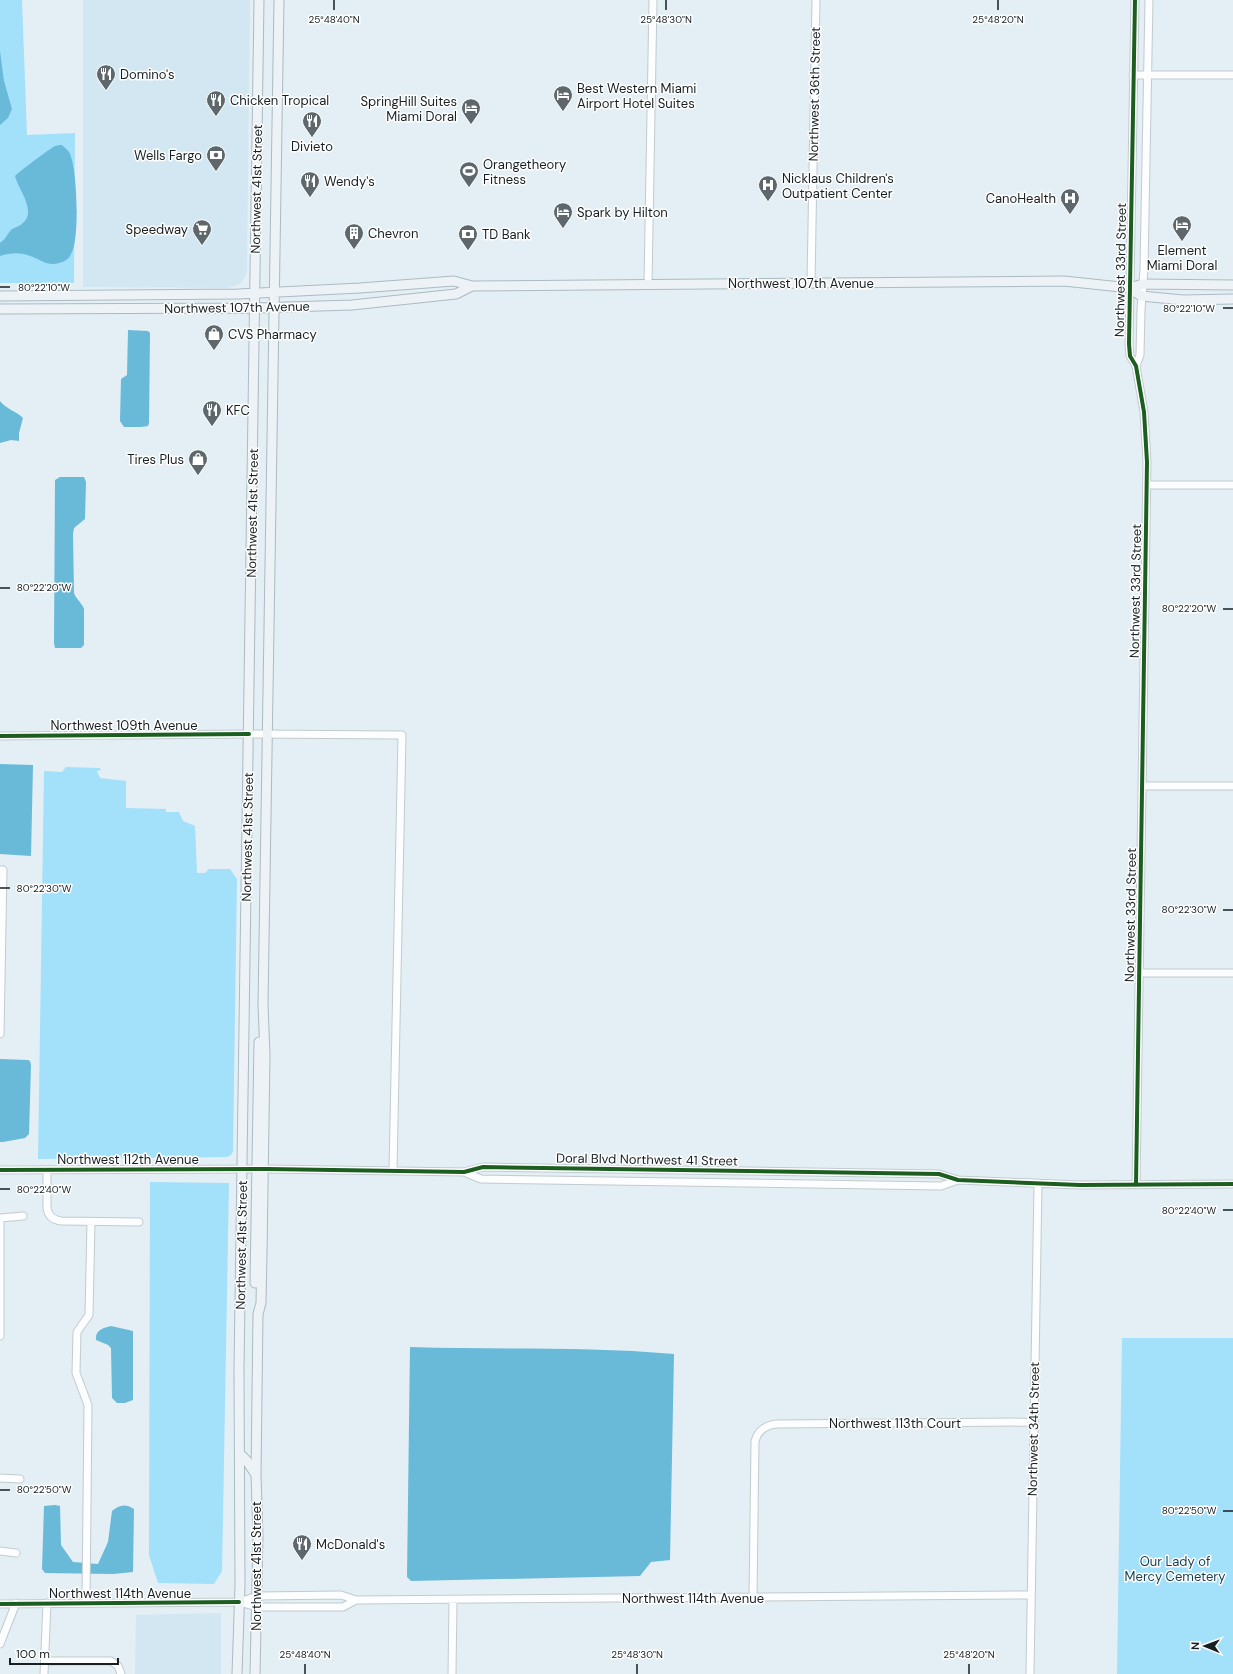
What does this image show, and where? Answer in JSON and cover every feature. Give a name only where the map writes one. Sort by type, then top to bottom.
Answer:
[{"type":"main road","name":"Northwest 41st Street","points":[[237,1674],[240,1454],[239,1369],[259,0]]},
{"type":"main road","name":"Northwest 41st Street","points":[[255,1674],[258,1536],[256,1475],[258,1314],[261,1293],[260,1169],[265,1055],[263,1005],[279,0]]},
{"type":"main road","name":"Northwest 107th Avenue","points":[[0,296],[254,293],[345,289],[448,281],[454,281],[472,286],[1071,281],[1130,288],[1143,284],[1233,286]]},
{"type":"main road","name":"Northwest 107th Avenue","points":[[0,309],[254,308],[345,306],[456,294],[472,286]]},
{"type":"main road","name":"Northwest 107th Avenue","points":[[1130,288],[1142,296],[1183,300],[1233,299]]},
{"type":"main road","points":[[240,1454],[256,1475]]},
{"type":"street","points":[[648,284],[653,0]]},
{"type":"street","name":"Northwest 36th Street","points":[[811,283],[816,0]]},
{"type":"street","name":"Northwest 33rd Street","points":[[1135,0],[1130,353],[1136,366],[1145,418],[1147,485],[1136,1185]]},
{"type":"street","name":"Northwest 33rd Street","points":[[1136,366],[1140,355],[1143,284],[1148,0]]},
{"type":"street","points":[[1133,75],[1233,75]]},
{"type":"street","points":[[1147,485],[1233,485]]},
{"type":"street","name":"Northwest 109th Avenue","points":[[0,736],[249,734],[402,735],[394,1170]]},
{"type":"street","points":[[1142,786],[1233,786]]},
{"type":"street","points":[[0,1034],[2,870]]},
{"type":"street","points":[[1139,973],[1233,973]]},
{"type":"street","name":"Doral Blvd Northwest 41 Street","points":[[260,1169],[464,1172],[483,1167],[887,1173],[939,1174],[958,1180],[1038,1183]]},
{"type":"street","name":"Northwest 112th Avenue","points":[[0,1170],[260,1169]]},
{"type":"street","points":[[47,1170],[47,1208],[50,1216],[61,1221],[139,1222]]},
{"type":"street","name":"Doral Blvd Northwest 41 Street","points":[[464,1172],[481,1179],[715,1181],[941,1186],[958,1180]]},
{"type":"street","points":[[1038,1183],[1136,1185],[1233,1184]]},
{"type":"street","name":"Northwest 34th Street","points":[[1030,1674],[1038,1183]]},
{"type":"street","points":[[0,1336],[0,1218],[24,1216]]},
{"type":"street","points":[[86,1603],[88,1405],[76,1373],[77,1332],[89,1315],[91,1222]]},
{"type":"street","name":"Northwest 113th Court","points":[[753,1598],[755,1442],[760,1432],[768,1426],[777,1424],[1033,1422]]},
{"type":"street","points":[[0,1478],[20,1479]]},
{"type":"street","points":[[0,1551],[16,1553]]},
{"type":"street","name":"Northwest 114th Avenue","points":[[239,1602],[257,1596],[341,1595],[356,1600],[453,1600],[1031,1595]]},
{"type":"street","name":"Northwest 114th Avenue","points":[[0,1604],[239,1602],[257,1607],[343,1607],[356,1600]]},
{"type":"street","points":[[452,1674],[453,1600]]},
{"type":"street","points":[[0,1644],[3,1629],[16,1603]]},
{"type":"street","points":[[44,1674],[46,1603]]},
{"type":"street","points":[[44,1661],[110,1661],[118,1666],[121,1674]]},
{"type":"shaded area","points":[[83,0],[250,0],[247,273],[241,283],[227,288],[83,287]]},
{"type":"shaded area","points":[[0,51],[4,81],[12,109],[8,118],[0,125]]},
{"type":"shaded area","points":[[62,145],[68,150],[75,177],[77,221],[74,246],[70,256],[63,262],[51,264],[19,253],[0,256],[0,243],[12,229],[19,226],[27,218],[27,206],[15,176],[53,147]]},
{"type":"shaded area","points":[[128,330],[148,331],[150,333],[148,426],[124,427],[120,421],[121,379],[127,375]]},
{"type":"shaded area","points":[[0,401],[23,418],[19,433],[19,441],[11,440],[0,443]]},
{"type":"shaded area","points":[[60,477],[84,477],[86,482],[85,519],[74,528],[73,534],[74,593],[84,609],[84,645],[81,648],[55,648],[54,643],[55,480]]},
{"type":"shaded area","points":[[0,764],[33,765],[31,856],[0,854]]},
{"type":"shaded area","points":[[0,1059],[28,1060],[30,1061],[31,1065],[29,1134],[25,1138],[3,1142],[0,1142]]},
{"type":"shaded area","points":[[111,1326],[133,1331],[133,1400],[125,1403],[117,1403],[112,1398],[111,1348],[108,1345],[96,1340],[98,1332]]},
{"type":"shaded area","points":[[410,1347],[575,1349],[674,1354],[670,1560],[651,1562],[640,1576],[411,1581],[407,1577]]},
{"type":"shaded area","points":[[44,1506],[60,1506],[61,1545],[73,1562],[98,1564],[108,1542],[112,1511],[117,1507],[122,1506],[128,1506],[134,1509],[133,1572],[113,1574],[45,1573],[42,1569]]},
{"type":"shaded area","points":[[221,1613],[221,1674],[135,1674],[136,1615]]},
{"type":"green space","points":[[0,0],[22,0],[27,135],[75,133],[74,283],[0,283]]},
{"type":"green space","points":[[66,767],[100,768],[101,770],[97,771],[100,778],[126,781],[126,808],[166,809],[166,812],[179,812],[183,821],[195,826],[197,873],[205,873],[209,869],[230,869],[237,879],[233,1151],[231,1155],[227,1157],[38,1159],[44,771],[62,772]]},
{"type":"green space","points":[[150,1182],[229,1183],[222,1571],[214,1584],[158,1583],[149,1555]]},
{"type":"green space","name":"Our Lady of Mercy Cemetery","points":[[1122,1338],[1233,1338],[1233,1674],[1117,1674]]},
{"type":"cycle path","points":[[1135,0],[1129,344],[1130,356],[1136,366],[1144,412],[1147,462],[1136,1185]]},
{"type":"cycle path","points":[[0,736],[249,734]]},
{"type":"cycle path","points":[[0,1170],[268,1169],[464,1172],[483,1167],[939,1174],[958,1180],[1080,1185],[1233,1184]]},
{"type":"cycle path","points":[[0,1604],[239,1602]]},
{"type":"place","name":"Domino's","points":[[106,91]]},
{"type":"place","name":"Best Western Miami Airport Hotel Suites","points":[[563,112]]},
{"type":"place","name":"Chicken Tropical","points":[[216,117]]},
{"type":"place","name":"SpringHill Suites Miami Doral","points":[[471,125]]},
{"type":"place","name":"Divieto","points":[[312,138]]},
{"type":"place","name":"Wells Fargo","points":[[216,172]]},
{"type":"place","name":"Orangetheory Fitness","points":[[469,188]]},
{"type":"place","name":"Wendy's","points":[[310,198]]},
{"type":"place","name":"Nicklaus Children's Outpatient Center","points":[[768,202]]},
{"type":"place","name":"CanoHealth","points":[[1070,215]]},
{"type":"place","name":"Spark by Hilton","points":[[563,229]]},
{"type":"place","name":"Element Miami Doral","points":[[1182,242]]},
{"type":"place","name":"Speedway","points":[[202,246]]},
{"type":"place","name":"Chevron","points":[[354,250]]},
{"type":"place","name":"TD Bank","points":[[468,251]]},
{"type":"place","name":"CVS Pharmacy","points":[[214,351]]},
{"type":"place","name":"KFC","points":[[212,427]]},
{"type":"place","name":"Tires Plus","points":[[198,476]]},
{"type":"place","name":"McDonald's","points":[[302,1561]]}]
